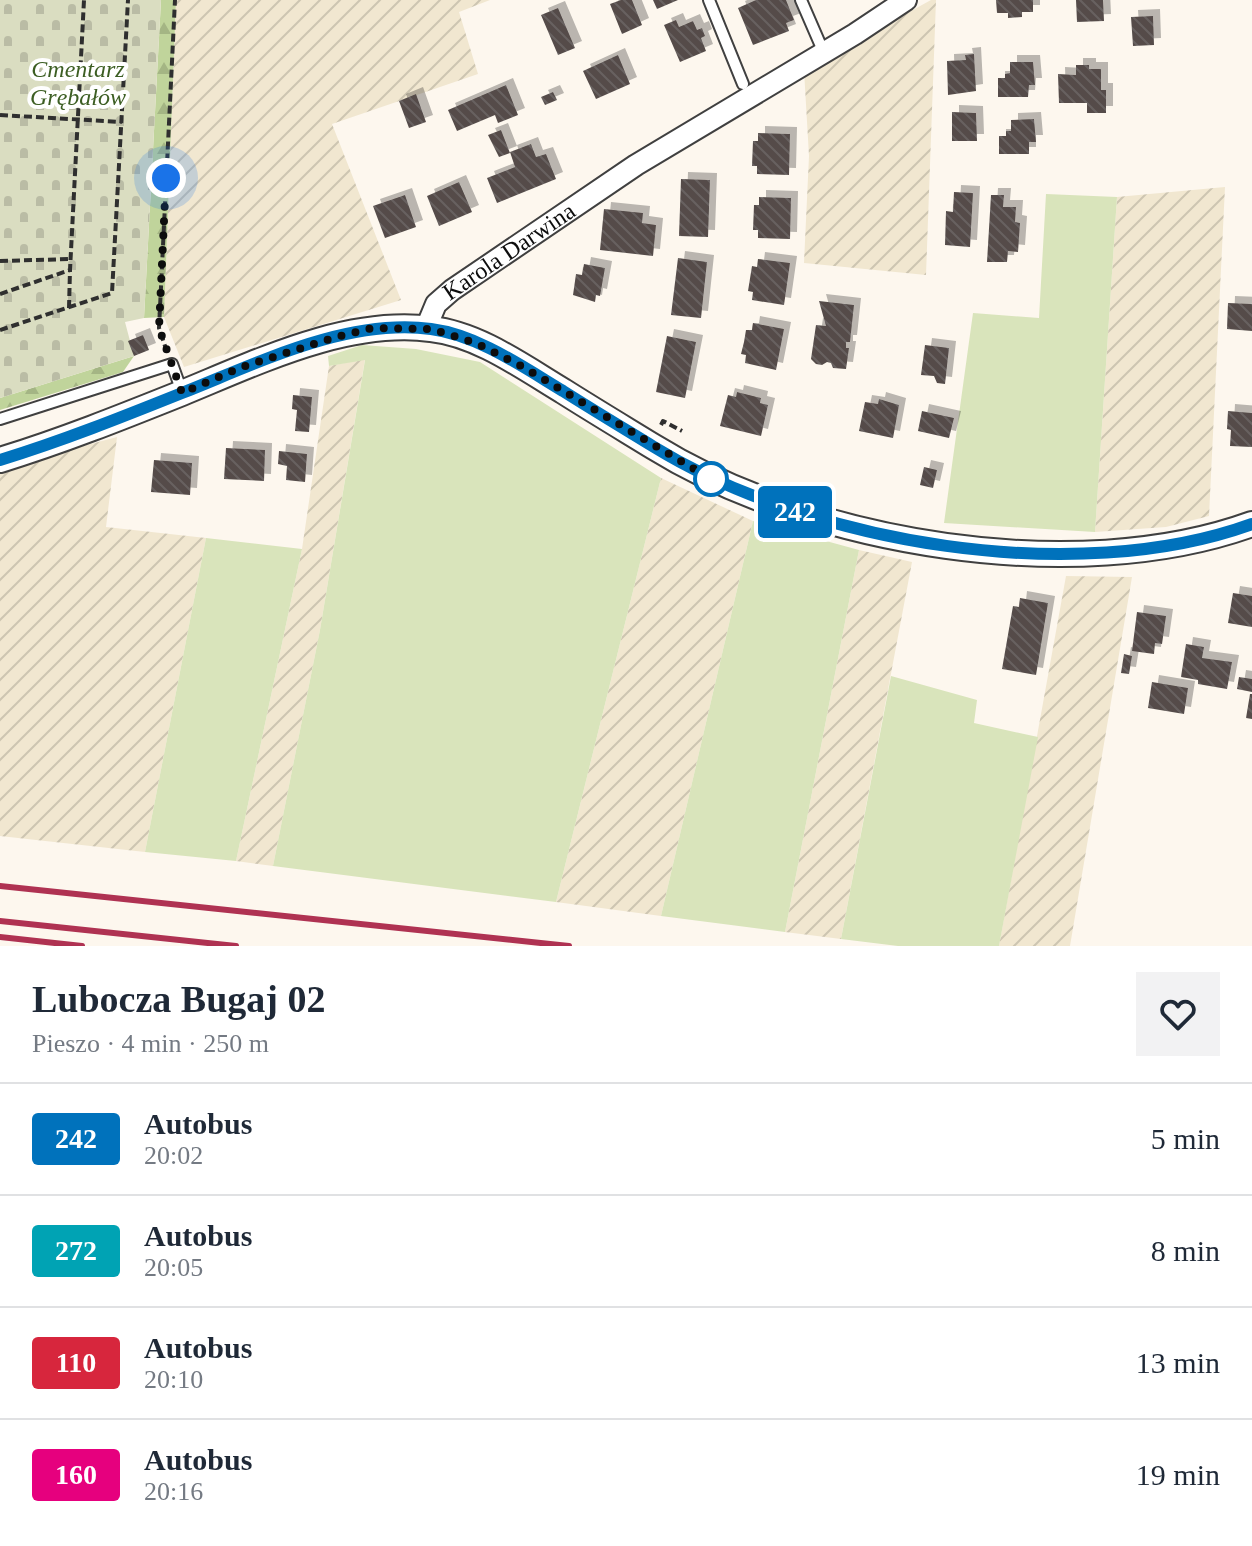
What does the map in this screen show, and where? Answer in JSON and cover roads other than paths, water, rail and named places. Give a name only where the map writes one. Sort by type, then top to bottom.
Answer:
[{"type":"street","name":"Karola Darwina","points":[[0,460],[182,393],[242,367],[336,337],[373,328],[426,328],[436,304],[452,290],[636,165],[824,53],[906,0]]},
{"type":"street","points":[[426,328],[466,339],[523,367],[709,479],[789,510],[857,529],[989,550],[1083,555],[1176,546],[1252,524]]},
{"type":"lane","points":[[709,0],[743,84]]},
{"type":"lane","points":[[801,0],[824,53]]},
{"type":"lane","points":[[0,419],[172,364],[182,393]]},
{"type":"railway","points":[[0,886],[569,946]]},
{"type":"railway","points":[[0,921],[236,946]]},
{"type":"railway","points":[[0,937],[82,946]]},
{"type":"park label","name":"Cmentarz Grębałów","points":[[78,83]]}]
